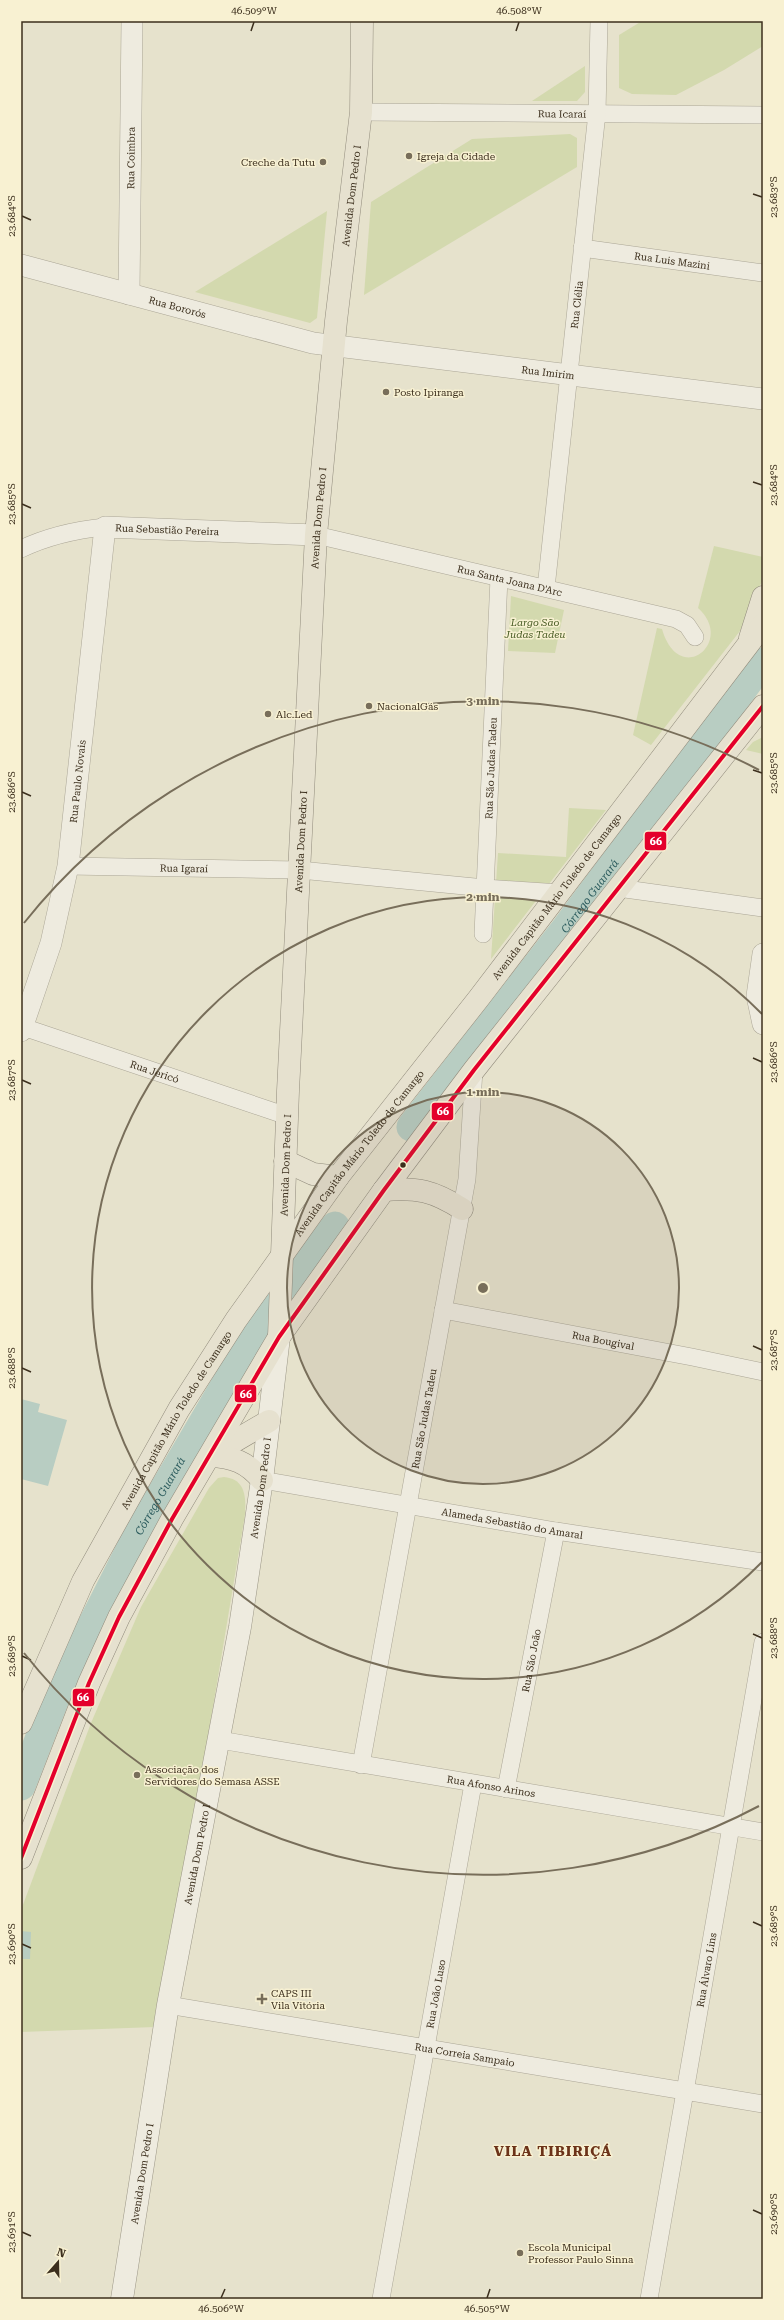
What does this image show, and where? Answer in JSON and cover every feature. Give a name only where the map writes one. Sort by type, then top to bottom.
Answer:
[{"type":"main road","name":"Avenida Dom Pedro I","points":[[122,2299],[168,2005],[220,1740],[262,1480],[279,1328],[287,1116],[316,535],[334,346],[361,112],[362,21]]},
{"type":"main road","points":[[746,650],[763,597]]},
{"type":"main road","name":"Avenida Capitão Mário Toledo de Camargo","points":[[21,1723],[84,1581],[141,1474],[179,1409],[236,1320],[338,1177],[560,892],[746,650],[763,625]]},
{"type":"main road","points":[[21,1858],[89,1682],[119,1617],[172,1519],[210,1456],[279,1328],[474,1070],[618,888],[755,724],[763,706]]},
{"type":"main road","points":[[285,1161],[313,1174],[338,1177]]},
{"type":"main road","points":[[384,1190],[408,1188],[431,1192],[462,1209]]},
{"type":"main road","points":[[210,1456],[269,1421]]},
{"type":"main road","points":[[210,1456],[239,1460],[247,1464],[262,1480]]},
{"type":"street","name":"Rua Coimbra","points":[[129,294],[132,21]]},
{"type":"street","name":"Rua Clélia","points":[[546,588],[597,113],[599,21]]},
{"type":"street","name":"Rua Icaraí","points":[[361,112],[763,115]]},
{"type":"street","name":"Rua Luis Mazini","points":[[582,248],[763,273]]},
{"type":"street","name":"Rua Bororós","points":[[21,265],[313,343],[334,346]]},
{"type":"street","name":"Rua Imirim","points":[[334,346],[763,399]]},
{"type":"street","name":"Rua Sebastião Pereira","points":[[21,549],[48,538],[75,530],[105,527],[316,535]]},
{"type":"street","name":"Rua Paulo Novais","points":[[22,1029],[50,942],[68,866],[105,527]]},
{"type":"street","name":"Rua Santa Joana D'Arc","points":[[316,535],[676,619],[687,625],[695,637]]},
{"type":"street","name":"Rua São Judas Tadeu","points":[[483,934],[499,578]]},
{"type":"street","name":"Rua Igaraí","points":[[68,866],[300,870],[485,888],[560,892]]},
{"type":"street","points":[[618,888],[763,908]]},
{"type":"street","points":[[763,954],[757,996],[763,1024]]},
{"type":"street","name":"Rua Jericó","points":[[22,1029],[287,1116]]},
{"type":"street","name":"Rua São Judas Tadeu","points":[[361,1765],[467,1179],[474,1070]]},
{"type":"street","name":"Rua Bougival","points":[[443,1310],[692,1357],[763,1372]]},
{"type":"street","name":"Alameda Sebastião do Amaral","points":[[262,1480],[556,1531],[763,1562]]},
{"type":"street","name":"Rua São João","points":[[506,1789],[556,1531]]},
{"type":"street","name":"Rua Álvaro Lins","points":[[649,2299],[763,1642]]},
{"type":"street","name":"Rua Afonso Arinos","points":[[220,1740],[763,1832]]},
{"type":"street","name":"Rua João Luso","points":[[380,2299],[424,2047],[473,1784]]},
{"type":"street","name":"Rua Correia Sampaio","points":[[168,2005],[763,2104]]},
{"type":"green space","points":[[642,21],[763,21],[763,46],[724,70],[676,95],[632,94],[619,88],[619,35]]},
{"type":"green space","points":[[585,66],[585,92],[577,101],[532,101]]},
{"type":"green space","points":[[570,134],[577,138],[577,167],[364,295],[371,202],[472,139]]},
{"type":"green space","points":[[327,211],[317,318],[310,323],[195,292]]},
{"type":"green space","points":[[714,546],[763,557],[763,579],[740,631],[651,745],[633,735],[657,628],[662,629],[670,646],[680,655],[691,657],[701,653],[708,645],[711,634],[708,621],[698,608]]},
{"type":"green space","name":"Largo São Judas Tadeu","points":[[511,596],[564,610],[555,653],[508,651]]},
{"type":"green space","points":[[763,737],[763,754],[746,750],[753,742]]},
{"type":"green space","points":[[569,808],[606,810],[491,959],[498,853],[566,857]]},
{"type":"green space","name":"Associação dos Servidores do Semasa ASSE","points":[[224,1477],[237,1481],[241,1485],[245,1496],[245,1515],[193,1827],[155,2027],[21,2032],[21,1910],[91,1723],[141,1607],[209,1488],[218,1478]]},
{"type":"shaded area","points":[[21,1399],[40,1404],[38,1412],[67,1420],[48,1486],[21,1479]]},
{"type":"shaded area","points":[[21,1931],[31,1932],[30,1959],[21,1959]]},
{"type":"waterway","name":"Córrego Guarará","points":[[411,1127],[566,928],[763,662]]},
{"type":"waterway","name":"Córrego Guarará","points":[[21,1786],[56,1696],[140,1530],[235,1368],[275,1306],[335,1226]]},
{"type":"transit line","name":"66","points":[[21,1858],[89,1683],[119,1617],[172,1519],[279,1337],[384,1190],[474,1070],[763,706]]},
{"type":"place","name":"Igreja da Cidade","points":[[409,156]]},
{"type":"place","name":"Creche da Tutu","points":[[323,162]]},
{"type":"place","name":"Posto Ipiranga","points":[[386,392]]},
{"type":"place","name":"NacionalGás","points":[[369,706]]},
{"type":"place","name":"Alc.Led","points":[[268,714]]},
{"type":"place","name":"Associação dos Servidores do Semasa ASSE","points":[[137,1775]]},
{"type":"place","name":"CAPS III Vila Vitória","points":[[262,1999]]},
{"type":"place","name":"Escola Municipal Professor Paulo Sinna","points":[[520,2253]]},
{"type":"district","name":"VILA TIBIRIÇÁ","points":[[553,2151]]}]
